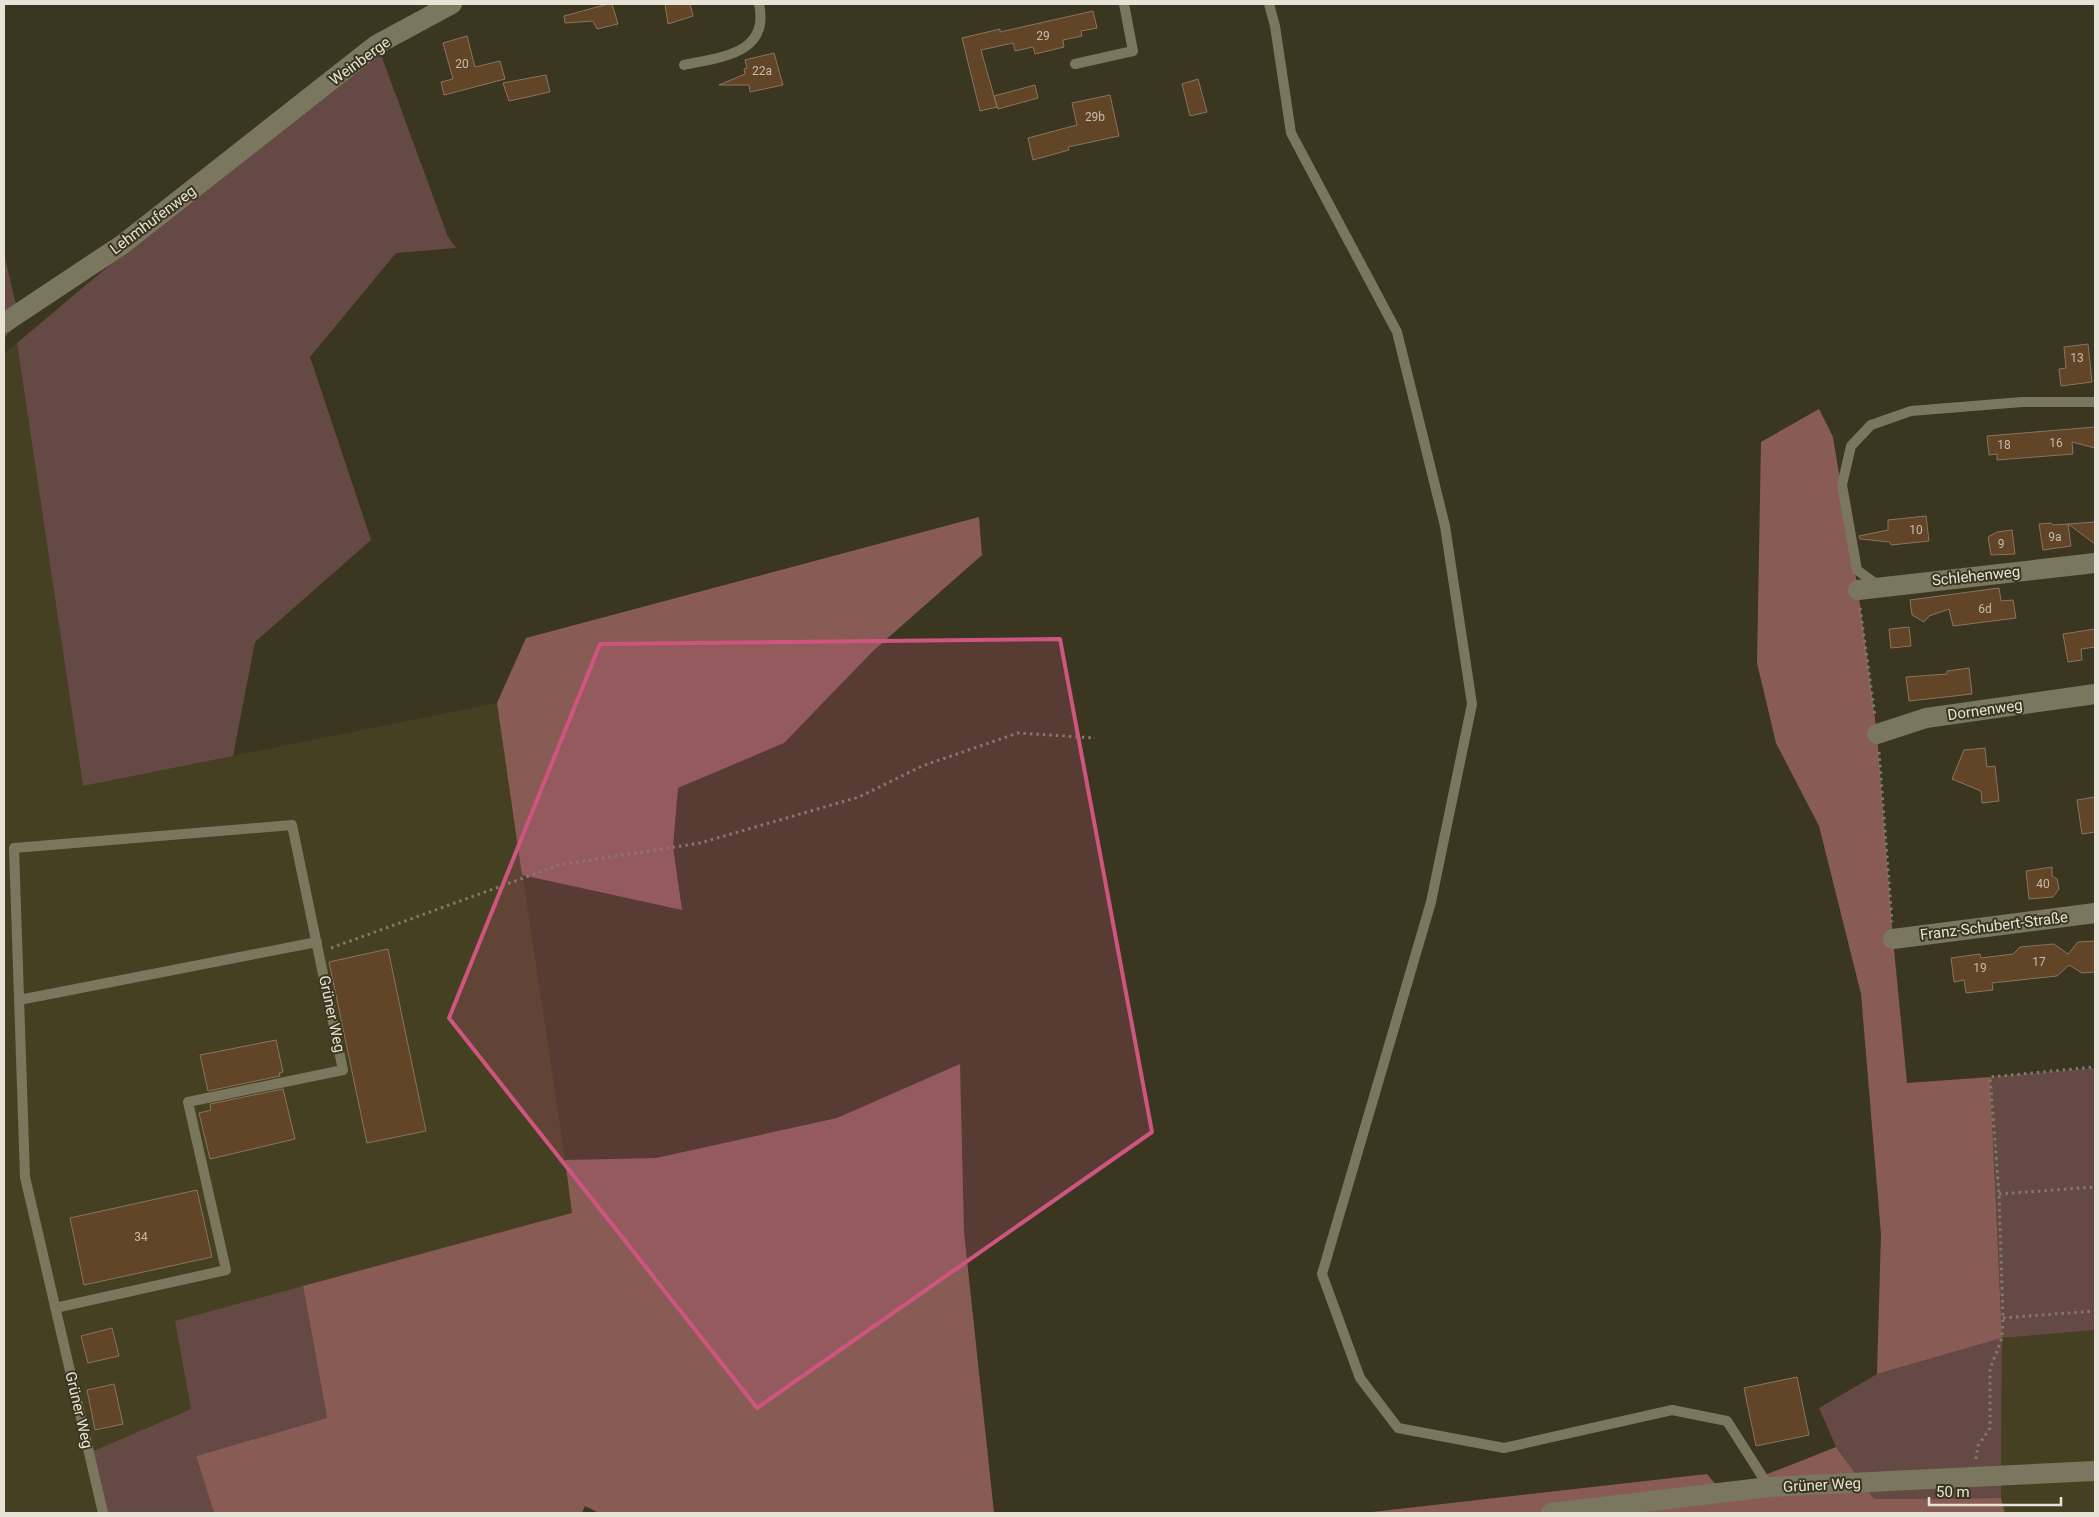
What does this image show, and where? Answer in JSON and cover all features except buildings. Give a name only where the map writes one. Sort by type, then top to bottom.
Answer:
[{"type":"street","name":"Weinberge","points":[[297,109],[376,45],[452,4]]},
{"type":"street","name":"Lehmhufenweg","points":[[4,323],[124,244],[297,109]]},
{"type":"street","name":"Schlehenweg","points":[[1858,590],[2095,563]]},
{"type":"street","name":"Dornenweg","points":[[1877,734],[1926,718],[2095,694]]},
{"type":"street","name":"Franz-Schubert-Straße","points":[[1893,939],[2095,914]]},
{"type":"street","name":"Grüner Weg","points":[[1551,1513],[1769,1487],[2095,1471]]},
{"type":"lane","points":[[684,65],[733,54],[754,41],[760,27],[761,14],[758,4]]},
{"type":"lane","points":[[1076,64],[1133,51],[1124,4]]},
{"type":"lane","points":[[1269,4],[1275,26],[1291,133],[1397,332],[1445,526],[1472,704],[1431,902],[1322,1274],[1360,1378],[1398,1428],[1504,1448],[1672,1410],[1727,1421],[1769,1487]]},
{"type":"lane","points":[[1880,587],[1857,570],[1842,485],[1851,446],[1871,425],[1911,411],[2022,402],[2095,402]]},
{"type":"lane","name":"Grüner Weg","points":[[55,1308],[226,1270],[188,1102],[343,1070],[292,824],[9,847],[19,1000],[25,1177],[55,1308],[104,1513]]},
{"type":"lane","points":[[19,1000],[317,942]]},
{"type":"path","points":[[1858,590],[1877,734],[1893,939]]},
{"type":"path","points":[[319,952],[559,865],[700,843],[859,797],[922,766],[1018,733],[1095,738]]},
{"type":"path","points":[[1973,1478],[1978,1446],[1990,1428],[1990,1369],[2002,1338],[2000,1194],[1990,1077],[2095,1067]]},
{"type":"path","points":[[2000,1194],[2095,1187]]},
{"type":"path","points":[[2002,1318],[2095,1311]]},
{"type":"highlighted area","points":[[1060,639],[1152,1132],[757,1408],[449,1018],[600,644]]},
{"type":"shaded area","points":[[376,41],[448,237],[456,248],[396,253],[310,357],[371,540],[255,642],[233,756],[83,786],[17,343]]},
{"type":"shaded area","points":[[4,254],[20,322],[4,338]]},
{"type":"shaded area","points":[[17,343],[83,786],[497,703],[573,1213],[176,1321],[191,1409],[90,1453],[103,1513],[4,1513],[4,354]]},
{"type":"shaded area","points":[[1819,409],[1833,437],[1858,590],[1877,734],[1893,939],[1907,1083],[1990,1077],[2002,1338],[1877,1374],[1881,1234],[1861,994],[1819,826],[1776,743],[1757,663],[1761,442]]},
{"type":"shaded area","points":[[979,517],[982,555],[873,651],[784,743],[678,788],[673,847],[682,910],[522,875],[497,703],[526,638]]},
{"type":"shaded area","points":[[960,1064],[964,1232],[994,1513],[599,1513],[585,1506],[582,1513],[214,1513],[196,1456],[327,1418],[303,1286],[572,1213],[565,1160],[656,1158],[837,1118]]},
{"type":"shaded area","points":[[2095,1068],[2095,1330],[2002,1338],[1990,1077]]},
{"type":"shaded area","points":[[303,1286],[327,1418],[196,1456],[214,1513],[103,1513],[89,1453],[191,1409],[175,1321]]},
{"type":"shaded area","points":[[2095,1330],[2095,1513],[2005,1513],[2001,1498],[2002,1338]]},
{"type":"shaded area","points":[[2002,1338],[2001,1498],[1874,1499],[1836,1447],[1819,1408],[1877,1374]]},
{"type":"shaded area","points":[[1836,1447],[1874,1499],[2001,1498],[2005,1513],[1363,1513],[1707,1474],[1722,1492]]}]
